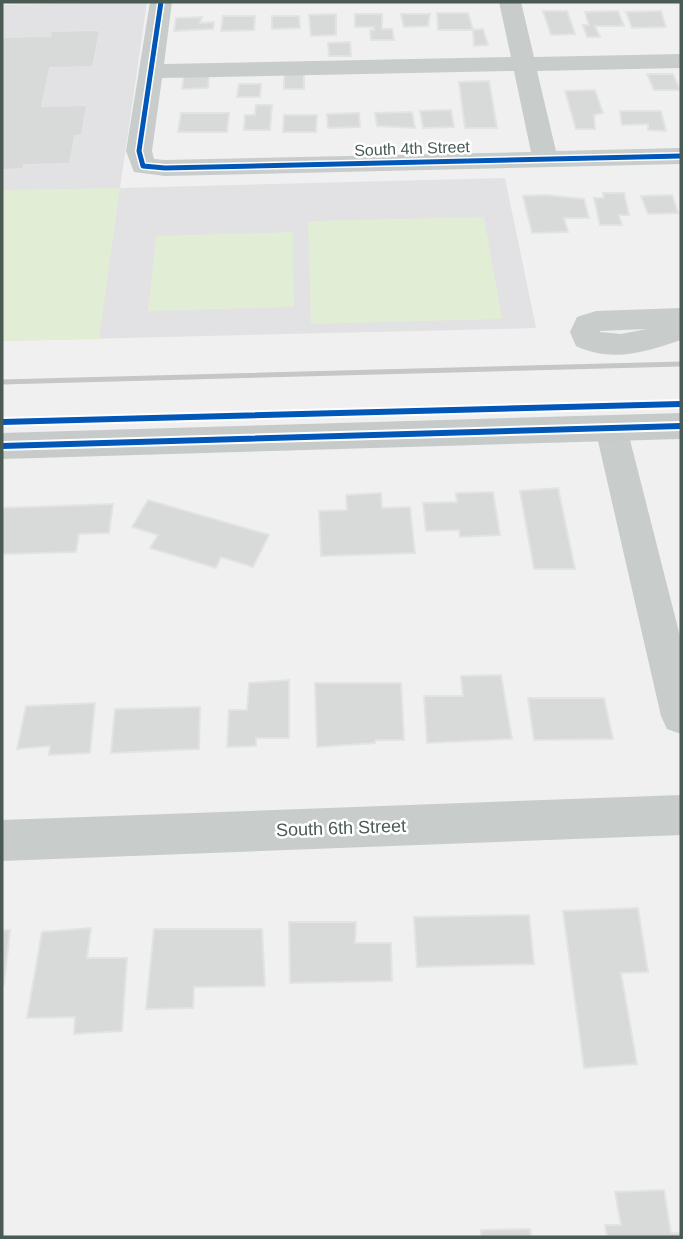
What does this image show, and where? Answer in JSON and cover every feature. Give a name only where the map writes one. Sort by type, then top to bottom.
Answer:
[{"type":"main road","points":[[2,446],[681,426]]},
{"type":"street","points":[[161,2],[151,71],[681,61]]},
{"type":"street","points":[[510,2],[545,158]]},
{"type":"street","name":"South 4th Street","points":[[151,71],[139,151],[143,166],[165,168],[681,156]]},
{"type":"street","points":[[681,318],[596,321],[588,324],[585,332],[587,339],[603,345],[632,342],[681,330]]},
{"type":"street","points":[[611,428],[681,716]]},
{"type":"street","name":"South 6th Street","points":[[2,841],[681,816]]},
{"type":"shaded area","points":[[147,2],[120,188],[505,178],[536,328],[2,341],[2,5]]},
{"type":"green space","points":[[120,188],[99,339],[2,341],[2,190]]},
{"type":"green space","points":[[484,217],[502,319],[311,324],[308,221]]},
{"type":"green space","points":[[293,232],[294,307],[148,311],[156,236]]},
{"type":"building","points":[[543,11],[567,11],[575,34],[551,35]]},
{"type":"building","points":[[618,11],[624,26],[595,26],[600,37],[587,37],[583,25],[589,25],[585,12]]},
{"type":"building","points":[[661,11],[666,27],[632,28],[626,12]]},
{"type":"building","points":[[437,13],[468,13],[473,30],[438,30]]},
{"type":"building","points":[[336,14],[336,35],[311,36],[309,15]]},
{"type":"building","points":[[355,14],[382,14],[382,29],[392,29],[394,40],[371,40],[370,30],[374,30],[374,27],[355,27]]},
{"type":"building","points":[[401,14],[430,14],[428,26],[404,27]]},
{"type":"building","points":[[223,16],[255,16],[254,30],[221,31]]},
{"type":"building","points":[[272,16],[299,16],[300,28],[272,29]]},
{"type":"building","points":[[202,17],[200,23],[214,22],[213,29],[174,31],[176,18]]},
{"type":"building","points":[[483,29],[488,45],[474,46],[473,30]]},
{"type":"building","points":[[100,30],[93,67],[50,68],[42,106],[87,105],[82,135],[75,136],[70,164],[24,165],[23,169],[2,170],[2,37],[50,36],[51,31]]},
{"type":"building","points":[[350,42],[351,56],[329,56],[328,43]]},
{"type":"building","points":[[284,74],[304,74],[304,89],[284,89]]},
{"type":"building","points":[[647,74],[673,74],[680,90],[654,90]]},
{"type":"building","points":[[184,75],[209,75],[208,88],[182,89]]},
{"type":"building","points":[[489,81],[497,128],[465,128],[459,82]]},
{"type":"building","points":[[239,84],[261,84],[260,97],[237,97]]},
{"type":"building","points":[[595,90],[603,113],[594,115],[595,129],[576,129],[565,91]]},
{"type":"building","points":[[256,105],[272,105],[270,130],[244,130],[245,115],[255,115]]},
{"type":"building","points":[[451,110],[454,127],[423,128],[420,111]]},
{"type":"building","points":[[620,111],[661,111],[666,131],[648,130],[648,124],[622,125]]},
{"type":"building","points":[[412,112],[415,128],[377,126],[375,113]]},
{"type":"building","points":[[181,113],[229,113],[227,132],[178,132]]},
{"type":"building","points":[[359,113],[360,127],[328,128],[327,114]]},
{"type":"building","points":[[284,115],[317,115],[316,132],[283,132]]},
{"type":"building","points":[[603,193],[624,193],[629,215],[619,215],[622,225],[600,225],[594,198],[604,198]]},
{"type":"building","points":[[546,195],[584,199],[589,218],[564,218],[568,232],[532,233],[523,196]]},
{"type":"building","points":[[672,195],[678,213],[648,214],[641,196]]},
{"type":"building","points":[[558,488],[575,569],[534,569],[520,491]]},
{"type":"building","points":[[493,492],[500,535],[460,537],[459,530],[426,531],[423,503],[457,502],[456,493]]},
{"type":"building","points":[[381,493],[382,508],[410,507],[415,553],[321,556],[319,511],[347,510],[346,495]]},
{"type":"building","points":[[148,500],[269,535],[253,567],[221,557],[216,568],[150,548],[158,535],[132,527]]},
{"type":"building","points":[[113,504],[109,533],[79,534],[76,552],[2,554],[2,508]]},
{"type":"building","points":[[501,675],[512,739],[427,743],[424,696],[463,696],[461,676]]},
{"type":"building","points":[[289,680],[289,738],[256,738],[256,746],[227,747],[229,710],[247,710],[249,683]]},
{"type":"building","points":[[315,683],[401,683],[404,740],[376,740],[375,743],[317,747]]},
{"type":"building","points":[[528,698],[604,698],[613,739],[534,740]]},
{"type":"building","points":[[95,703],[90,753],[49,755],[50,746],[17,749],[26,706]]},
{"type":"building","points":[[200,707],[199,749],[111,753],[115,709]]},
{"type":"building","points":[[638,908],[648,972],[621,973],[637,1064],[584,1068],[563,911]]},
{"type":"building","points":[[529,915],[534,964],[417,967],[414,917]]},
{"type":"building","points":[[289,922],[356,922],[355,943],[391,943],[392,981],[290,983]]},
{"type":"building","points":[[91,928],[87,958],[127,958],[122,1031],[74,1034],[75,1017],[27,1018],[42,932]]},
{"type":"building","points":[[154,929],[262,929],[265,986],[194,987],[193,1008],[146,1009]]},
{"type":"building","points":[[2,930],[10,930],[4,984],[2,984]]},
{"type":"building","points":[[664,1190],[671,1233],[681,1233],[681,1237],[607,1237],[605,1225],[621,1225],[615,1192]]},
{"type":"building","points":[[530,1229],[531,1237],[481,1237],[481,1230]]},
{"type":"railway","points":[[2,382],[681,364]]},
{"type":"cycle path","points":[[161,2],[139,151],[143,166],[165,168],[681,156]]},
{"type":"cycle path","points":[[2,422],[681,404]]},
{"type":"cycle path","points":[[2,446],[681,426]]}]
